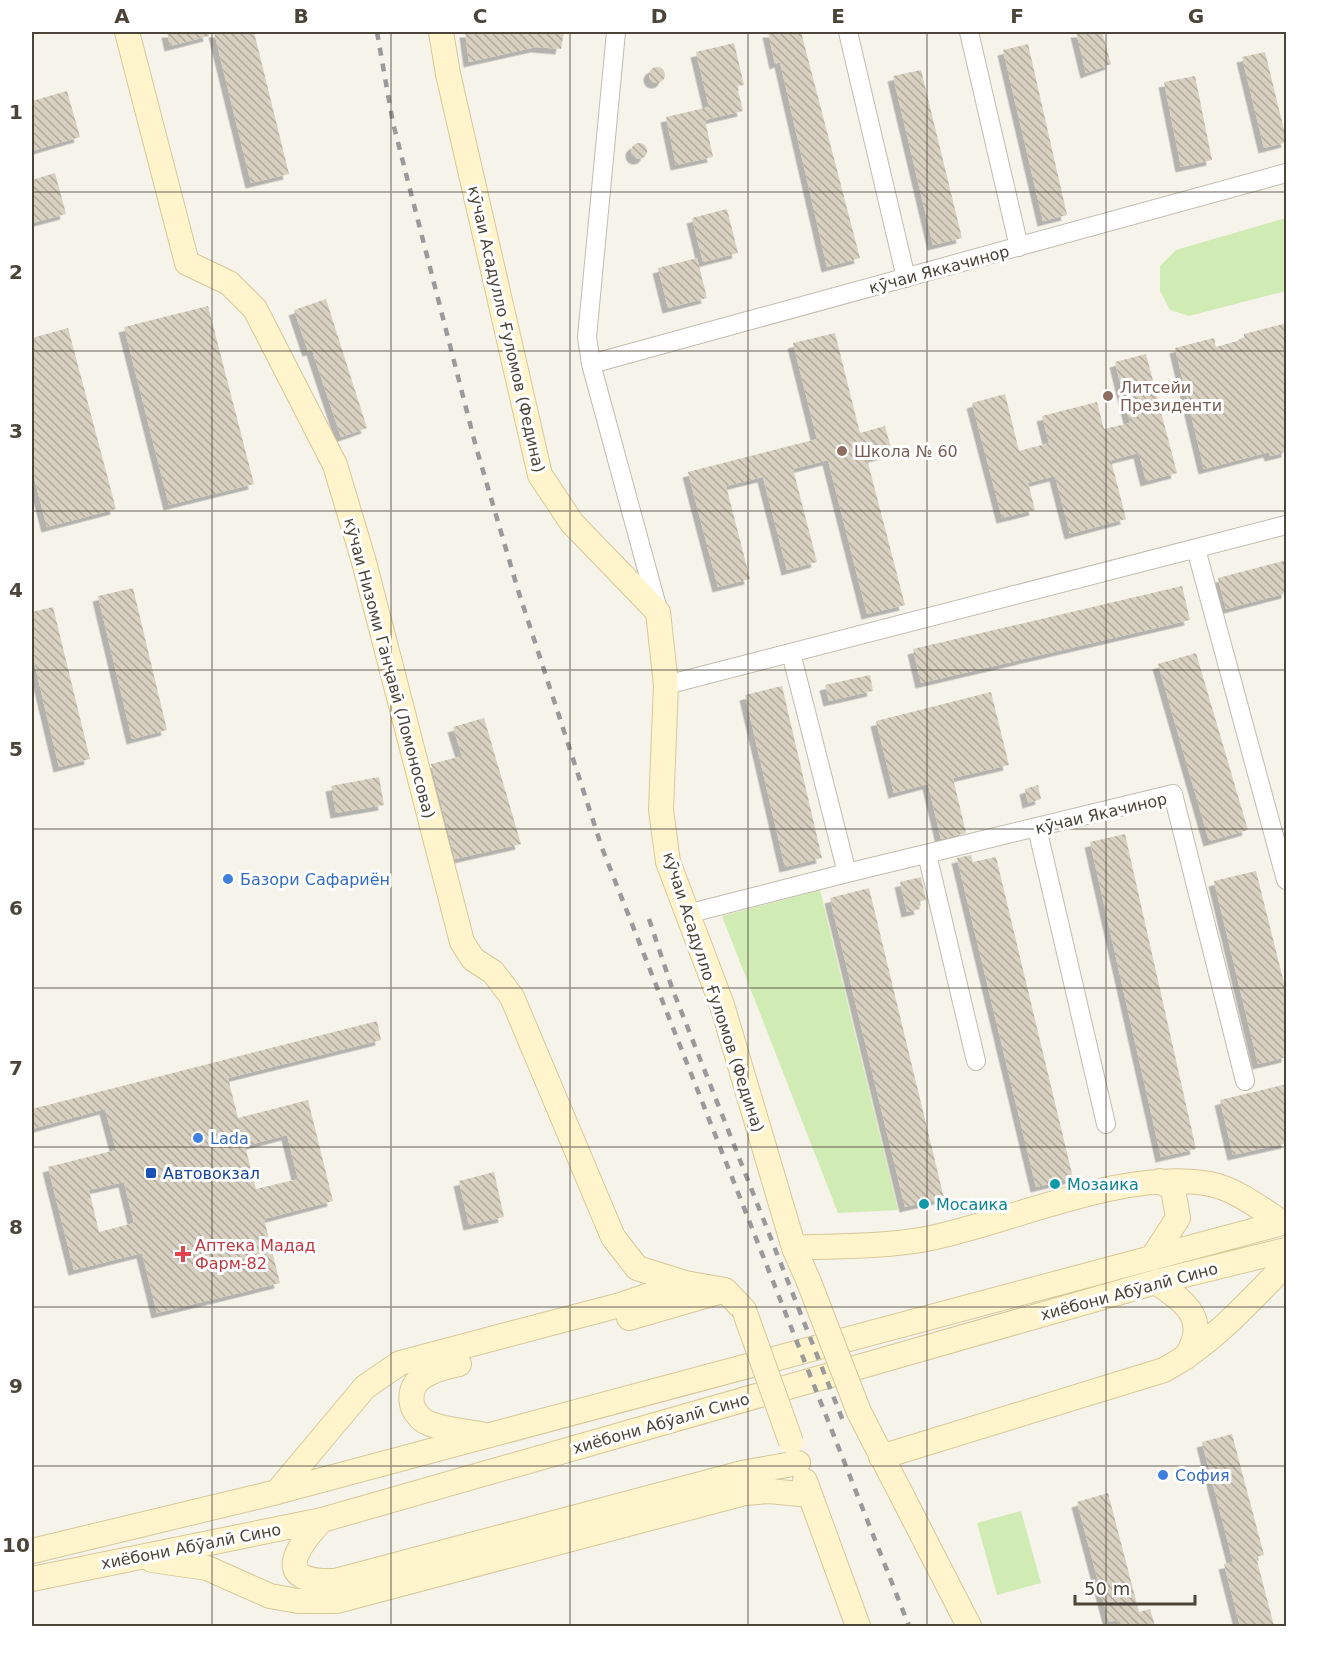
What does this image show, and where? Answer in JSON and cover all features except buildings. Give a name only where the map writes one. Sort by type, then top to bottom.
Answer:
[{"type":"main road","name":"кӯчаи Низоми Ганҷавӣ (Ломоносова)","points":[[127,32],[187,262],[229,283],[255,309],[335,465],[364,562],[462,942],[473,959],[493,972],[512,997],[613,1237],[637,1268]]},
{"type":"main road","name":"кӯчаи Асадулло Ғуломов (Федина)","points":[[441,32],[448,74],[540,475],[572,523],[658,612],[666,685],[661,810],[668,862],[722,1005],[794,1248],[859,1412],[881,1457]]},
{"type":"main road","points":[[1152,1257],[1178,1218],[1173,1189],[1160,1181]]},
{"type":"main road","points":[[794,1248],[925,1239],[1118,1188],[1160,1181],[1212,1185],[1251,1201],[1285,1222]]},
{"type":"main road","name":"хиёбони Абӯалӣ Сино","points":[[32,1551],[277,1492],[1285,1222]]},
{"type":"main road","name":"хиёбони Абӯалӣ Сино","points":[[32,1579],[322,1520],[1156,1282],[1287,1250]]},
{"type":"main road","points":[[969,1626],[881,1457],[1164,1370],[1185,1359],[1226,1325],[1287,1264]]},
{"type":"main road","points":[[620,1305],[637,1268],[685,1283],[725,1290],[744,1310],[858,1626]]},
{"type":"main road","points":[[1156,1282],[1191,1310],[1197,1327],[1194,1344],[1185,1359]]},
{"type":"main road","points":[[277,1492],[365,1387],[400,1363],[620,1305],[685,1283]]},
{"type":"main road","points":[[488,1435],[424,1422],[412,1407],[411,1393],[417,1382],[431,1371],[725,1290]]},
{"type":"main road","points":[[322,1520],[295,1553],[295,1565],[301,1575],[313,1582],[334,1581],[742,1473],[795,1453]]},
{"type":"main road","points":[[132,1558],[207,1568],[270,1596],[298,1601],[337,1601],[745,1493],[769,1491],[810,1495]]},
{"type":"street","points":[[616,32],[587,337],[591,364],[658,612]]},
{"type":"street","points":[[848,32],[906,278]]},
{"type":"street","points":[[969,32],[1018,247]]},
{"type":"street","name":"кӯчаи Яккачинор","points":[[591,364],[1287,173]]},
{"type":"street","points":[[666,685],[1287,525]]},
{"type":"street","points":[[1196,549],[1287,880]]},
{"type":"street","points":[[791,653],[847,873]]},
{"type":"street","name":"кӯчаи Якачинор","points":[[687,914],[1173,794],[1245,1081]]},
{"type":"street","points":[[1037,828],[1106,1124]]},
{"type":"street","points":[[927,854],[976,1061]]},
{"type":"green space","points":[[1286,218],[1286,291],[1189,316],[1170,310],[1160,291],[1160,266],[1176,250]]},
{"type":"green space","points":[[820,890],[898,1210],[838,1213],[722,916]]},
{"type":"green space","points":[[1021,1511],[1041,1583],[997,1595],[977,1523]]},
{"type":"railway","points":[[377,32],[393,123],[476,447],[518,590],[602,848],[909,1626]]},
{"type":"railway","points":[[649,919],[672,988],[845,1426]]},
{"type":"place","name":"Литсейи Президенти","points":[[1108,396]]},
{"type":"place","name":"Школа № 60","points":[[842,451]]},
{"type":"place","name":"Базори Сафариён","points":[[228,879]]},
{"type":"place","name":"Lada","points":[[198,1138]]},
{"type":"place","name":"Автовокзал","points":[[151,1173]]},
{"type":"place","name":"Мозаика","points":[[1055,1184]]},
{"type":"place","name":"Мосаика","points":[[924,1204]]},
{"type":"place","name":"Аптека Мадад Фарм-82","points":[[183,1254]]},
{"type":"place","name":"София","points":[[1163,1475]]}]
